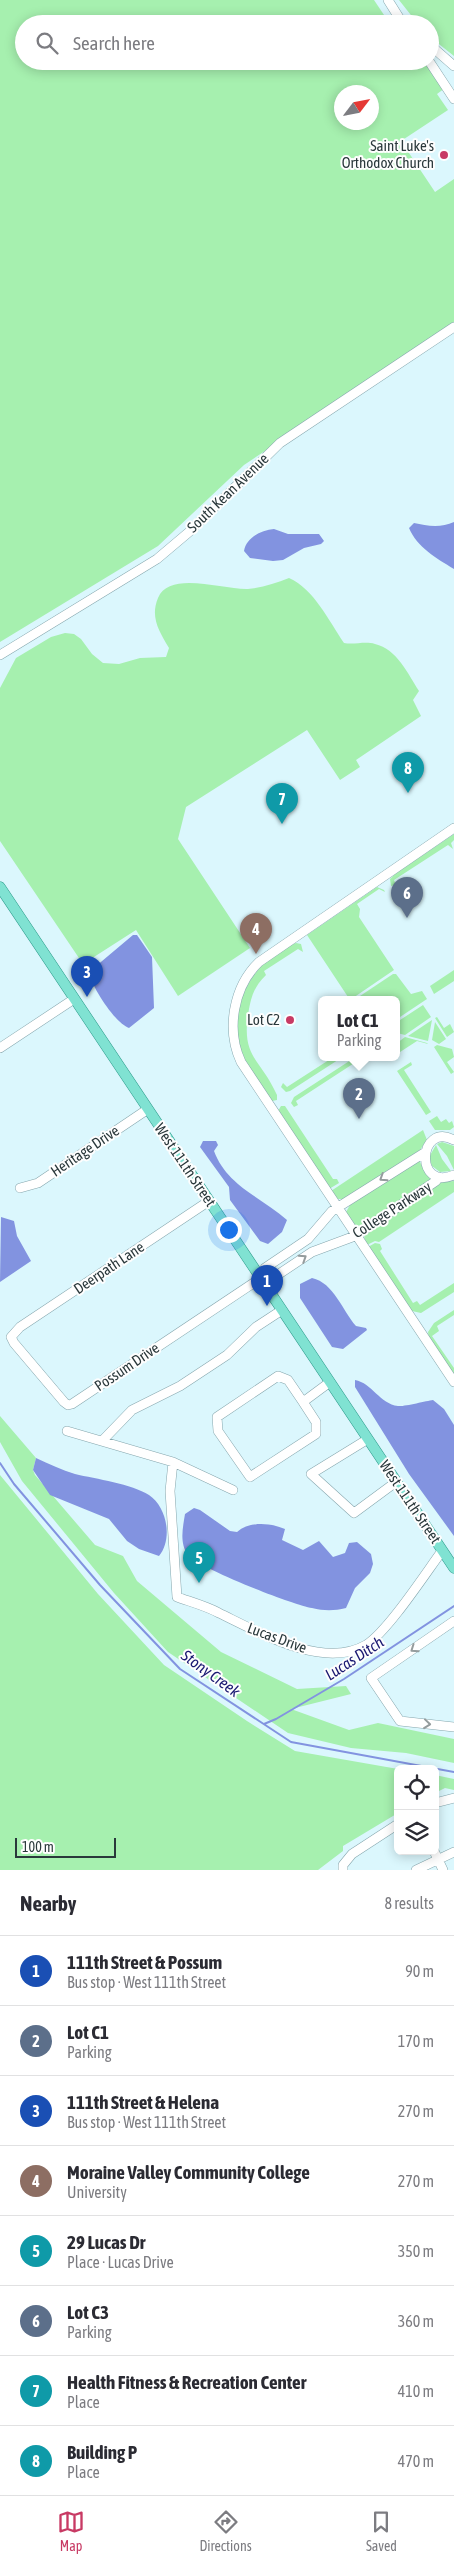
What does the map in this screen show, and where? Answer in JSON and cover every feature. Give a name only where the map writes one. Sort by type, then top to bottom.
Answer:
[{"type":"main road","name":"West 111th Street","points":[[0,887],[454,1568]]},
{"type":"street","points":[[388,0],[398,15]]},
{"type":"street","points":[[439,54],[454,66]]},
{"type":"street","points":[[434,70],[454,99]]},
{"type":"street","name":"South Kean Avenue","points":[[0,655],[157,559],[189,532],[280,443],[454,327]]},
{"type":"street","points":[[454,828],[267,956],[250,970],[241,988],[232,1026],[236,1052],[252,1080],[454,1382]]},
{"type":"street","points":[[0,1048],[74,998]]},
{"type":"street","name":"Heritage Drive","points":[[20,1188],[38,1183],[148,1110]]},
{"type":"street","name":"College Parkway","points":[[439,1177],[436,1181],[355,1236],[312,1252],[272,1278],[261,1278],[265,1268],[308,1239],[336,1208],[424,1153],[429,1144],[438,1138],[454,1140]]},
{"type":"street","name":"College Parkway","points":[[424,1153],[426,1165],[433,1174],[439,1177],[454,1175]]},
{"type":"street","name":"Deerpath Lane","points":[[11,1337],[13,1333],[25,1324],[209,1201]]},
{"type":"street","name":"Possum Drive","points":[[11,1337],[17,1347],[68,1405],[261,1278]]},
{"type":"street","points":[[103,1440],[132,1410],[180,1386],[227,1355],[256,1327],[282,1310]]},
{"type":"street","points":[[278,1376],[288,1380],[303,1402],[316,1422],[316,1434],[250,1477],[218,1431],[217,1417],[278,1376]]},
{"type":"street","points":[[303,1402],[330,1382]]},
{"type":"street","points":[[67,1431],[173,1462],[233,1490]]},
{"type":"street","points":[[368,1440],[312,1474],[354,1513],[396,1482]]},
{"type":"street","name":"Lucas Drive","points":[[173,1462],[170,1491],[177,1597],[218,1612],[258,1634],[317,1652],[344,1653],[366,1644],[383,1630],[442,1551]]},
{"type":"street","points":[[454,1621],[371,1678],[400,1721],[454,1727]]},
{"type":"street","points":[[439,1802],[454,1798]]},
{"type":"street","points":[[343,1867],[352,1854],[394,1827]]},
{"type":"street","points":[[439,1854],[454,1852]]},
{"type":"street","points":[[416,1870],[436,1855],[443,1870]]},
{"type":"green space","points":[[0,0],[374,0],[384,15],[15,15],[15,70],[432,70],[445,88],[437,94],[448,110],[401,141],[435,192],[454,179],[454,325],[244,465],[158,546],[0,642]]},
{"type":"green space","points":[[399,0],[454,0],[454,56],[439,44],[439,15],[411,15]]},
{"type":"green space","points":[[289,578],[298,583],[313,598],[344,643],[375,644],[390,651],[396,657],[419,691],[413,700],[421,716],[356,760],[360,767],[340,780],[307,730],[186,807],[178,839],[250,948],[178,996],[136,930],[83,964],[0,841],[0,688],[16,658],[51,637],[65,633],[74,634],[81,639],[92,654],[103,663],[119,664],[140,658],[166,657],[169,648],[155,618],[158,598],[164,590],[173,585],[185,583],[248,589]]},
{"type":"green space","points":[[454,834],[454,840],[451,843],[453,849],[448,845],[394,880],[396,885],[391,886],[390,879],[395,874]]},
{"type":"green space","points":[[377,887],[385,892],[379,889],[357,904],[360,909],[359,917],[394,970],[356,996],[347,996],[307,935]]},
{"type":"green space","points":[[296,943],[301,944],[303,952],[298,949],[264,971],[266,975],[254,990],[249,1009],[247,1038],[249,1048],[277,1095],[277,1100],[272,1101],[249,1070],[239,1049],[236,1033],[237,1017],[241,1000],[257,971],[268,959]]},
{"type":"green space","points":[[454,970],[454,981],[434,994],[430,986]]},
{"type":"green space","points":[[393,974],[396,974],[411,994],[422,991],[427,999],[400,1017],[400,996],[360,996]]},
{"type":"green space","points":[[423,1005],[431,1017],[405,1035],[400,1034],[400,1020]]},
{"type":"green space","points":[[437,1017],[444,1028],[450,1024],[454,1032],[447,1037],[435,1018]]},
{"type":"green space","points":[[432,1020],[428,1041],[408,1036]]},
{"type":"green space","points":[[435,1022],[446,1039],[439,1044],[432,1040]]},
{"type":"green space","points":[[405,1037],[428,1044],[417,1041],[400,1052],[400,1041]]},
{"type":"green space","points":[[437,1045],[452,1049],[454,1057],[447,1062],[454,1072],[451,1074],[434,1047]]},
{"type":"green space","points":[[327,1061],[336,1061],[290,1091],[286,1092],[281,1087],[283,1083],[287,1087]]},
{"type":"green space","points":[[349,1061],[357,1061],[296,1101],[298,1105],[294,1107],[291,1103],[294,1097]]},
{"type":"green space","points":[[411,1062],[412,1065],[404,1070],[431,1112],[426,1115],[397,1071]]},
{"type":"green space","points":[[281,1106],[285,1106],[333,1179],[337,1179],[339,1183],[329,1189],[278,1111]]},
{"type":"green space","points":[[437,1116],[441,1122],[446,1119],[449,1123],[452,1121],[454,1127],[450,1130],[435,1130],[429,1121]]},
{"type":"green space","points":[[423,1130],[427,1140],[420,1150],[346,1199],[338,1199],[331,1191]]},
{"type":"green space","points":[[442,1142],[454,1146],[454,1170],[447,1156],[437,1144]]},
{"type":"green space","points":[[436,1145],[442,1159],[451,1171],[440,1172],[432,1166],[429,1157]]},
{"type":"green space","points":[[419,1160],[425,1172],[432,1179],[366,1223],[360,1226],[353,1224],[346,1212],[350,1205]]},
{"type":"green space","points":[[454,1181],[454,1192],[379,1242],[375,1241],[367,1245],[364,1237],[368,1231],[442,1182]]},
{"type":"green space","points":[[375,1243],[380,1244],[382,1249],[380,1251],[413,1303],[417,1301],[420,1305],[454,1283],[454,1292],[421,1313],[412,1311],[368,1247]]},
{"type":"green space","points":[[454,1310],[454,1315],[437,1326],[439,1331],[432,1336],[454,1368],[454,1376],[429,1339],[428,1332],[434,1323]]},
{"type":"green space","points":[[0,1416],[36,1458],[33,1470],[35,1475],[95,1545],[123,1556],[137,1581],[221,1652],[297,1689],[346,1686],[351,1694],[291,1709],[349,1730],[378,1723],[454,1739],[454,1763],[406,1753],[351,1748],[288,1733],[168,1652],[114,1593],[22,1481],[0,1442]]},
{"type":"green space","points":[[0,1475],[98,1594],[164,1665],[295,1751],[394,1768],[394,1815],[343,1846],[343,1851],[318,1870],[0,1870]]},
{"type":"green space","points":[[439,1776],[454,1779],[454,1790],[445,1788],[439,1791]]},
{"type":"water","points":[[454,522],[454,569],[422,546],[412,535],[409,528],[414,523],[434,526]]},
{"type":"water","points":[[274,529],[288,534],[319,534],[324,541],[321,544],[304,548],[283,560],[273,561],[250,558],[244,551],[248,542],[259,533]]},
{"type":"water","points":[[133,935],[137,935],[152,957],[154,1008],[129,1028],[117,1019],[104,1003],[94,986],[89,972]]},
{"type":"water","points":[[203,1141],[216,1141],[218,1145],[214,1151],[227,1173],[246,1190],[287,1220],[282,1232],[268,1244],[260,1241],[230,1200],[229,1187],[200,1147]]},
{"type":"water","points":[[1,1217],[14,1221],[17,1236],[31,1261],[0,1282]]},
{"type":"water","points":[[312,1278],[320,1281],[332,1291],[356,1326],[366,1328],[367,1330],[343,1349],[332,1347],[300,1298],[300,1284]]},
{"type":"water","points":[[355,1380],[366,1385],[386,1402],[398,1406],[433,1400],[444,1409],[454,1425],[454,1536],[409,1474],[355,1387]]},
{"type":"water","points":[[36,1458],[75,1474],[124,1485],[149,1495],[160,1507],[166,1524],[166,1541],[159,1556],[139,1549],[127,1541],[109,1519],[50,1495],[33,1470]]},
{"type":"water","points":[[194,1508],[200,1510],[230,1531],[237,1532],[242,1528],[260,1524],[273,1525],[285,1529],[282,1540],[303,1550],[319,1541],[333,1557],[345,1553],[349,1543],[357,1542],[371,1554],[373,1564],[370,1573],[355,1588],[346,1608],[342,1609],[316,1609],[267,1593],[227,1577],[188,1555],[183,1545],[183,1524],[185,1514]]},
{"type":"waterway","name":"Stony Creek","points":[[0,1463],[14,1484],[100,1585],[180,1669],[291,1742],[454,1772]]},
{"type":"waterway","name":"Lucas Ditch","points":[[264,1724],[276,1719],[344,1679],[454,1606]]},
{"type":"place","name":"Saint Luke's Orthodox Church","points":[[444,155]]},
{"type":"place","name":"Building P","points":[[408,793]]},
{"type":"place","name":"Health Fitness & Recreation Center","points":[[282,824]]},
{"type":"place","name":"Lot C3","points":[[407,918]]},
{"type":"place","name":"Moraine Valley Community College","points":[[256,954]]},
{"type":"place","name":"111th Street & Helena","points":[[87,997]]},
{"type":"place","name":"Lot C2","points":[[290,1020]]},
{"type":"place","name":"Lot C1","points":[[359,1119]]},
{"type":"place","name":"111th Street & Possum","points":[[267,1306]]},
{"type":"place","name":"29 Lucas Dr","points":[[199,1583]]}]
